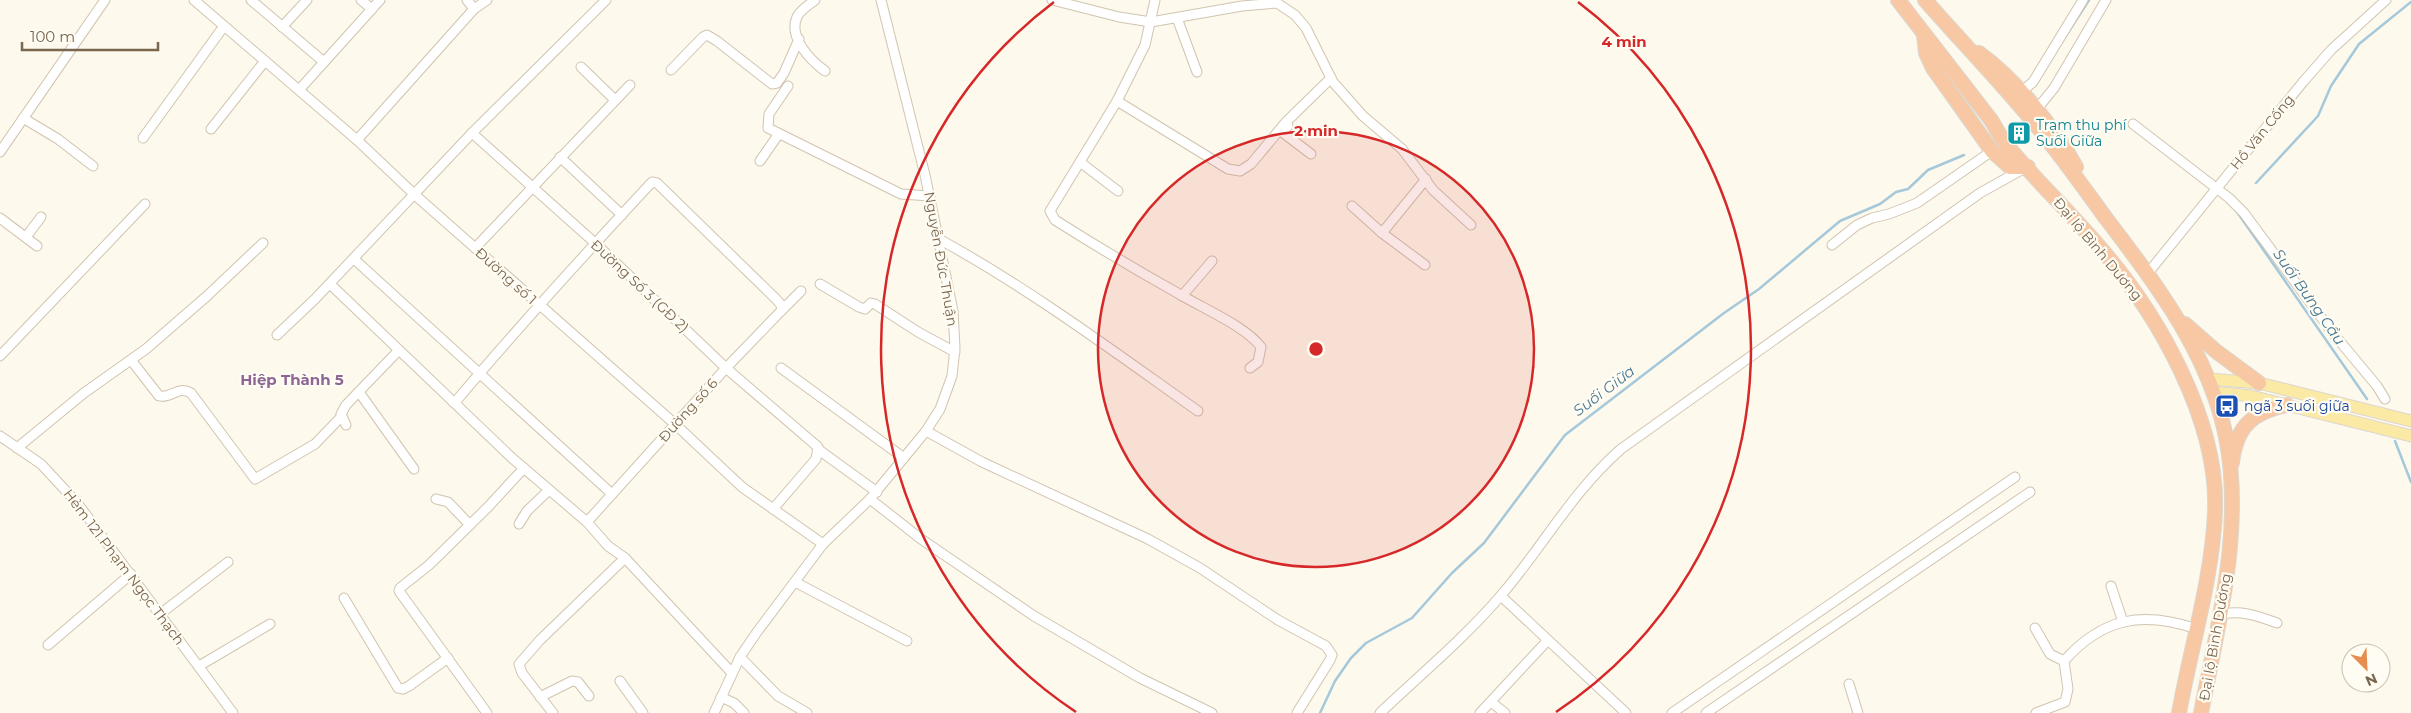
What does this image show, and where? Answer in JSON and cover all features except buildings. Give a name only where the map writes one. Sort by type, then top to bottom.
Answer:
[{"type":"highway","name":"Đại lộ Bình Dương","points":[[1898,0],[1991,120],[2004,142],[2102,250],[2148,309],[2192,395],[2208,446],[2215,510],[2208,575],[2179,713]]},
{"type":"highway","name":"Đại lộ Bình Dương","points":[[1925,0],[2033,114],[2099,209],[2148,272],[2176,315],[2212,385],[2226,438],[2231,483],[2231,534],[2219,615],[2201,713]]},
{"type":"highway","points":[[1924,34],[1926,53],[1933,68],[1992,151],[2010,167],[2028,167]]},
{"type":"highway","points":[[2133,289],[2148,272]]},
{"type":"highway","points":[[2176,315],[2217,352],[2259,383]]},
{"type":"highway","points":[[2185,382],[2212,385]]},
{"type":"highway","points":[[2192,395],[2212,385]]},
{"type":"highway","points":[[2231,483],[2233,456],[2239,437],[2246,426],[2255,416],[2266,409],[2287,405]]},
{"type":"main road","points":[[2212,385],[2259,383],[2411,421]]},
{"type":"main road","points":[[2212,385],[2411,436]]},
{"type":"street","points":[[0,152],[105,0]]},
{"type":"street","name":"Đường số 1","points":[[194,0],[357,140],[415,195],[538,305],[675,424],[742,488],[823,544]]},
{"type":"street","points":[[251,0],[324,62]]},
{"type":"street","points":[[282,27],[307,0]]},
{"type":"street","points":[[361,0],[372,9]]},
{"type":"street","points":[[299,90],[380,0]]},
{"type":"street","points":[[467,0],[474,9]]},
{"type":"street","points":[[357,140],[474,9],[487,0]]},
{"type":"street","points":[[277,335],[330,284],[472,133],[606,0]]},
{"type":"street","points":[[815,0],[798,15],[795,26],[801,46],[825,71]]},
{"type":"street","name":"Nguyễn Đức Thuận","points":[[714,713],[740,657],[823,544],[877,492],[926,431],[940,409],[952,376],[955,352],[953,311],[930,196],[881,0]]},
{"type":"street","points":[[1052,0],[1119,17],[1151,22],[1242,6],[1277,3],[1296,15],[1306,28],[1332,80],[1363,116],[1402,149],[1433,190],[1471,225]]},
{"type":"street","points":[[1093,10],[1094,0]]},
{"type":"street","points":[[1154,0],[1145,45],[1117,101],[1050,211],[1051,215],[1055,220],[1116,258],[1257,341],[1261,347],[1258,362],[1250,368]]},
{"type":"street","points":[[2018,97],[2033,82],[2083,0]]},
{"type":"street","points":[[2033,114],[2054,88],[2106,0]]},
{"type":"street","name":"Hồ Văn Cống","points":[[2148,272],[2314,69],[2331,50],[2386,0]]},
{"type":"street","points":[[1177,18],[1197,72]]},
{"type":"street","points":[[143,138],[224,26]]},
{"type":"street","points":[[671,70],[707,35],[772,84],[777,83],[784,73],[799,39]]},
{"type":"street","points":[[211,129],[265,61]]},
{"type":"street","points":[[582,67],[615,100]]},
{"type":"street","points":[[1117,101],[1219,164],[1228,169],[1240,171],[1251,164],[1286,122],[1332,80]]},
{"type":"street","points":[[1311,154],[1282,132],[1332,80]]},
{"type":"street","points":[[475,248],[630,85]]},
{"type":"street","points":[[788,86],[769,114],[768,128],[778,135],[793,139],[901,194],[930,196]]},
{"type":"street","points":[[23,118],[58,139],[93,166]]},
{"type":"street","points":[[2133,124],[2216,188],[2244,213],[2332,332],[2377,386],[2385,399]]},
{"type":"street","name":"Đường Số 3 (GĐ 2)","points":[[472,133],[595,243],[726,368],[809,437],[819,450],[877,492]]},
{"type":"street","points":[[760,161],[778,135]]},
{"type":"street","points":[[1832,245],[1857,225],[1872,218],[1917,204],[1992,151]]},
{"type":"street","points":[[560,157],[622,214]]},
{"type":"street","points":[[1080,162],[1118,191]]},
{"type":"street","points":[[1380,713],[1501,596],[1581,490],[1621,449],[1980,193],[2028,167]]},
{"type":"street","points":[[1382,233],[1426,179]]},
{"type":"street","points":[[453,402],[458,400],[538,305],[652,182],[657,183],[776,299],[782,306],[781,311]]},
{"type":"street","points":[[0,356],[144,204]]},
{"type":"street","points":[[1352,206],[1382,233],[1425,265]]},
{"type":"street","points":[[26,238],[41,217]]},
{"type":"street","points":[[0,218],[37,246]]},
{"type":"street","points":[[939,239],[986,264],[1076,324],[1198,411]]},
{"type":"street","points":[[17,448],[84,394],[131,360],[207,296],[263,242]]},
{"type":"street","points":[[354,259],[481,372],[612,494]]},
{"type":"street","points":[[1182,296],[1212,261]]},
{"type":"street","points":[[330,284],[524,468],[587,522],[608,546],[625,558],[732,673]]},
{"type":"street","points":[[820,284],[860,307],[866,309],[871,303],[874,304],[918,332],[955,352]]},
{"type":"street","name":"Đường số 6","points":[[587,522],[726,368],[801,291]]},
{"type":"street","points":[[131,360],[159,396],[166,396],[186,389],[191,393],[255,479],[315,444],[344,421],[341,414],[346,405],[400,350]]},
{"type":"street","points":[[781,368],[904,458]]},
{"type":"street","points":[[359,392],[414,469]]},
{"type":"street","points":[[926,431],[982,462],[1148,539],[1200,568],[1278,620],[1326,646],[1332,655],[1330,660],[1296,713]]},
{"type":"street","name":"Hẻm 121 Phạm Ngọc Thạch","points":[[0,436],[41,464],[78,504],[233,713]]},
{"type":"street","points":[[773,509],[816,459],[819,450]]},
{"type":"street","points":[[488,713],[399,591],[400,588],[429,564],[470,525],[524,468]]},
{"type":"street","points":[[1672,713],[2015,477]]},
{"type":"street","points":[[519,524],[527,511],[549,490]]},
{"type":"street","points":[[1706,713],[2030,492]]},
{"type":"street","points":[[436,499],[448,502],[470,525]]},
{"type":"street","points":[[870,499],[921,539],[1034,616],[1140,678],[1212,713]]},
{"type":"street","points":[[552,713],[522,673],[519,664],[540,640],[625,558]]},
{"type":"street","points":[[160,614],[228,562]]},
{"type":"street","points":[[48,645],[131,574]]},
{"type":"street","points":[[794,582],[907,641]]},
{"type":"street","points":[[2111,586],[2123,622]]},
{"type":"street","points":[[1501,596],[1626,713]]},
{"type":"street","points":[[344,598],[398,688],[403,689],[410,686],[448,658]]},
{"type":"street","points":[[2219,615],[2239,612],[2277,623]]},
{"type":"street","points":[[2064,661],[2104,629],[2123,622],[2145,618],[2170,620],[2197,629]]},
{"type":"street","points":[[199,666],[270,624]]},
{"type":"street","points":[[2036,628],[2050,654],[2064,661]]},
{"type":"street","points":[[1480,713],[1548,640]]},
{"type":"street","points":[[740,657],[778,696],[807,713]]},
{"type":"street","points":[[2036,713],[2065,702],[2068,689],[2064,661]]},
{"type":"street","points":[[540,697],[572,681],[578,682],[589,696]]},
{"type":"street","points":[[620,681],[643,713]]},
{"type":"street","points":[[1849,684],[1858,713]]},
{"type":"street","points":[[721,697],[734,703],[744,713]]},
{"type":"street","points":[[1491,702],[1505,713]]},
{"type":"waterway","name":"Suối Giữa","points":[[2060,45],[2089,0]]},
{"type":"waterway","name":"Suối Bưng Cầu","points":[[2256,183],[2318,116],[2331,86],[2359,44],[2411,2]]},
{"type":"waterway","name":"Suối Giữa","points":[[1320,713],[1335,681],[1351,658],[1366,643],[1412,618],[1452,573],[1484,543],[1565,435],[1724,313],[1759,289],[1840,221],[1880,204],[1896,192],[1908,189],[1928,170],[1964,155]]},
{"type":"waterway","name":"Suối Bưng Cầu","points":[[2235,209],[2367,399]]},
{"type":"waterway","name":"Suối Bưng Cầu","points":[[2395,441],[2411,482]]},
{"type":"place","name":"Trạm thu phí Suối Giữa","points":[[2019,133]]},
{"type":"place","name":"ngã 3 suối giữa","points":[[2227,406]]},
{"type":"district","name":"Hiệp Thành 5","points":[[292,380]]}]
